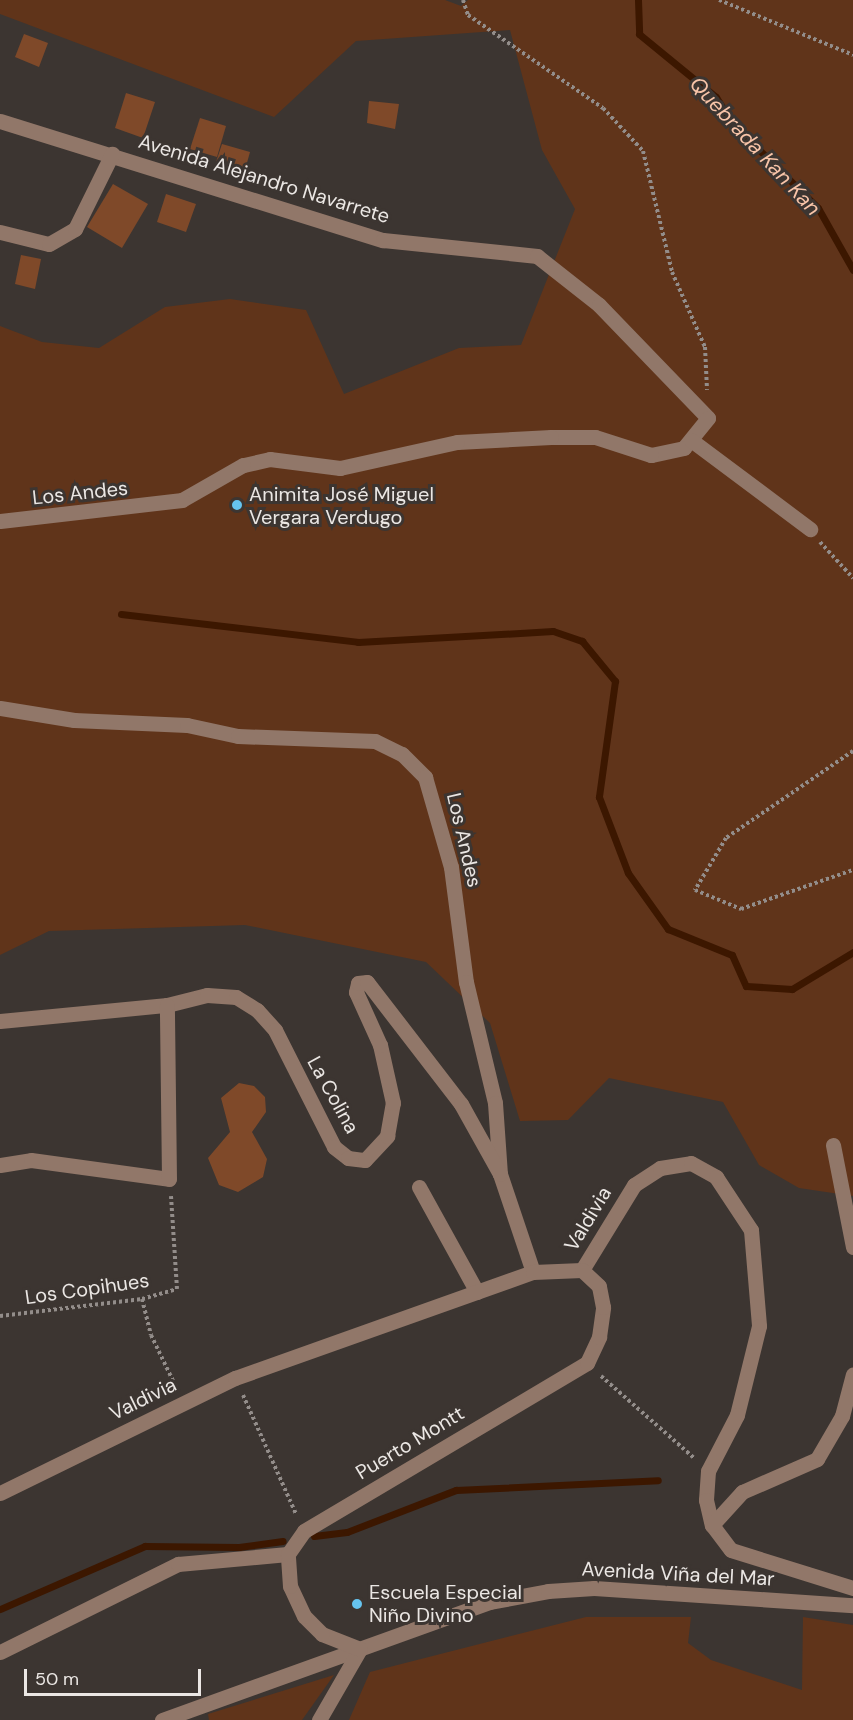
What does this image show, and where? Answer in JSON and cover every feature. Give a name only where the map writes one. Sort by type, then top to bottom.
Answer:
[{"type":"street","name":"Avenida Alejandro Navarrete","points":[[0,121],[112,154],[382,240],[537,256],[598,305],[708,418]]},
{"type":"street","points":[[0,232],[49,244],[75,229],[112,154]]},
{"type":"street","name":"Los Andes","points":[[0,521],[182,500],[243,465],[270,459],[340,468],[457,442],[551,437],[595,437],[651,455],[684,448],[708,418]]},
{"type":"street","points":[[691,440],[810,530]]},
{"type":"street","name":"Los Andes","points":[[0,708],[74,720],[187,725],[238,736],[346,737],[375,741],[402,754],[425,777],[437,802],[466,982],[501,1136],[500,1174],[533,1272]]},
{"type":"street","name":"La Colina","points":[[0,1021],[166,1005],[207,995],[236,997],[258,1010],[275,1030],[334,1147],[348,1158],[365,1160],[387,1136],[393,1103],[380,1044],[356,992],[358,983],[367,982],[460,1104],[500,1174]]},
{"type":"street","points":[[0,1165],[30,1160],[169,1179],[166,1005]]},
{"type":"street","points":[[833,1144],[853,1247]]},
{"type":"street","name":"Valdivia","points":[[0,1493],[235,1378],[533,1272],[582,1270],[634,1185],[660,1168],[691,1163],[716,1177],[736,1202],[751,1230],[759,1326],[736,1415],[708,1471],[706,1500],[712,1525],[731,1550],[853,1588]]},
{"type":"street","points":[[419,1187],[477,1292]]},
{"type":"street","points":[[582,1270],[598,1286],[603,1307],[599,1337],[587,1363]]},
{"type":"street","name":"Puerto Montt","points":[[288,1554],[304,1531],[587,1363]]},
{"type":"street","points":[[712,1525],[742,1492],[817,1459],[842,1416],[853,1374]]},
{"type":"street","points":[[0,1652],[178,1564],[288,1554],[290,1586],[304,1616],[322,1634],[360,1649],[319,1720]]},
{"type":"street","name":"Avenida Viña del Mar","points":[[162,1720],[197,1714],[360,1649],[490,1602],[548,1591],[594,1588],[853,1605]]},
{"type":"path","points":[[463,0],[468,15],[603,108],[643,151],[672,272],[705,346],[708,418]]},
{"type":"path","points":[[719,0],[853,55]]},
{"type":"path","points":[[810,530],[853,578]]},
{"type":"path","points":[[853,751],[726,838],[695,890],[741,909],[853,870]]},
{"type":"path","name":"Los Copihues","points":[[0,1316],[142,1299],[177,1289],[169,1179]]},
{"type":"path","points":[[142,1299],[151,1335],[183,1402]]},
{"type":"path","points":[[587,1363],[708,1471]]},
{"type":"path","points":[[235,1378],[304,1531]]},
{"type":"shaded area","points":[[0,0],[445,0],[461,6],[468,0],[853,0],[853,1196],[799,1188],[759,1165],[723,1102],[609,1078],[568,1120],[520,1121],[490,1023],[426,962],[245,925],[49,931],[0,955],[0,326],[42,342],[99,348],[165,307],[230,299],[306,310],[344,394],[459,348],[521,345],[575,209],[542,150],[510,30],[356,41],[274,117],[0,14]]},
{"type":"shaded area","points":[[586,1617],[691,1617],[688,1643],[711,1660],[802,1690],[803,1617],[853,1625],[853,1720],[349,1720],[370,1672]]},
{"type":"shaded area","points":[[334,1675],[302,1720],[209,1720],[208,1714]]},
{"type":"building","points":[[24,34],[48,43],[39,67],[15,57]]},
{"type":"building","points":[[126,93],[155,102],[143,138],[115,128]]},
{"type":"building","points":[[369,101],[399,104],[395,129],[367,123]]},
{"type":"building","points":[[200,118],[226,126],[217,157],[190,149]]},
{"type":"building","points":[[222,144],[250,152],[243,177],[214,168]]},
{"type":"building","points":[[113,184],[148,204],[122,248],[87,227]]},
{"type":"building","points":[[166,194],[196,204],[186,232],[157,222]]},
{"type":"building","points":[[21,255],[41,259],[35,289],[15,284]]},
{"type":"building","points":[[239,1083],[254,1086],[265,1097],[266,1112],[252,1132],[267,1159],[263,1177],[238,1192],[219,1185],[208,1158],[230,1132],[221,1098]]},
{"type":"waterway","name":"Quebrada Kan Kan","points":[[638,0],[639,34],[716,97],[732,123],[818,208],[853,270]]},
{"type":"waterway","points":[[121,614],[358,642],[553,631],[582,641],[615,681],[599,797],[628,873],[668,929],[732,955],[746,986],[792,989],[853,952]]},
{"type":"waterway","points":[[314,1536],[347,1532],[456,1490],[658,1480]]},
{"type":"waterway","points":[[0,1609],[145,1546],[239,1547],[283,1541]]},
{"type":"place","name":"Animita José Miguel Vergara Verdugo","points":[[237,505]]},
{"type":"place","name":"Escuela Especial Niño Divino","points":[[357,1604]]}]
